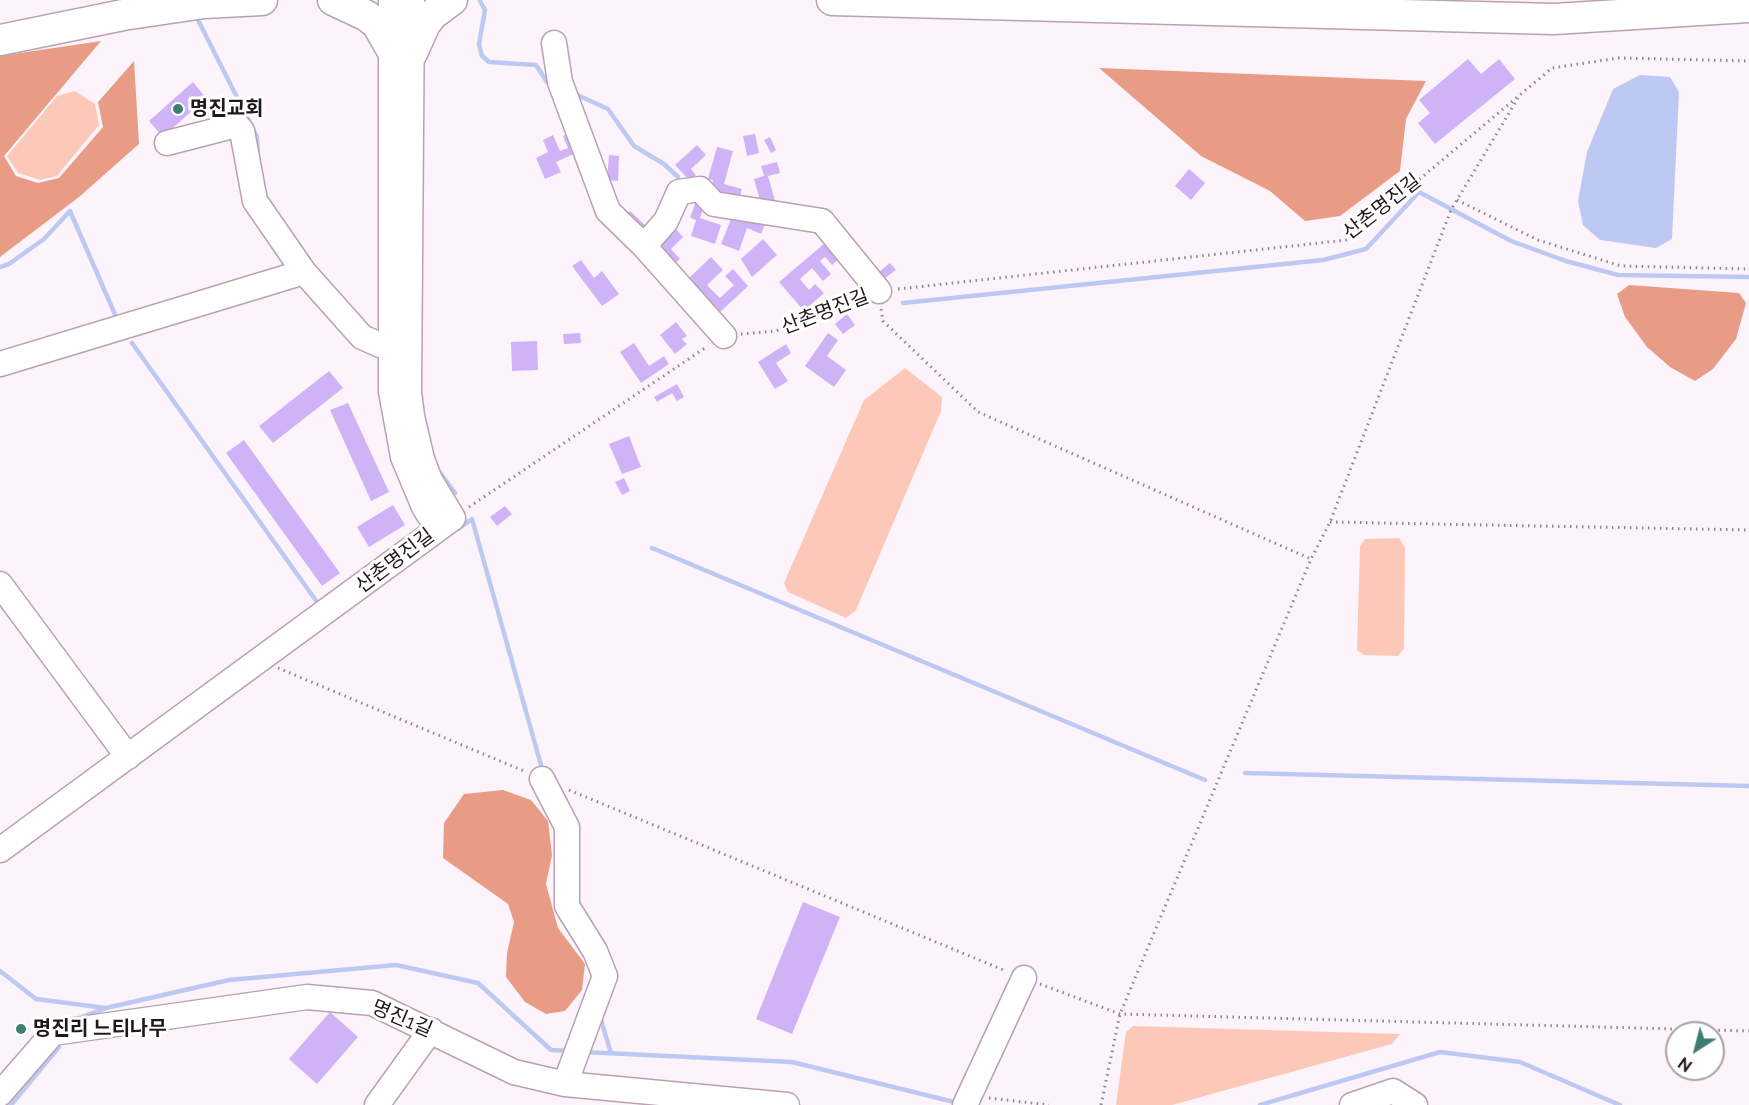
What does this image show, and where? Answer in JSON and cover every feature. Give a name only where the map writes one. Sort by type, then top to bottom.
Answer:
[{"type":"main road","points":[[0,19],[97,0]]},
{"type":"main road","points":[[0,40],[123,15],[191,5],[262,0]]},
{"type":"main road","points":[[333,0],[355,8],[377,24],[402,52],[433,14],[452,0]]},
{"type":"main road","points":[[832,0],[1554,19],[1749,7]]},
{"type":"street","points":[[391,0],[402,52]]},
{"type":"street","points":[[412,0],[402,52],[401,349],[422,459],[445,523]]},
{"type":"street","points":[[554,43],[560,82],[608,211],[644,246],[724,336]]},
{"type":"street","points":[[167,144],[237,126],[242,131],[255,201],[304,272],[362,336],[371,342],[401,349]]},
{"type":"street","points":[[644,246],[666,221],[679,192],[700,189],[714,204],[822,221],[879,291]]},
{"type":"street","points":[[0,364],[304,272]]},
{"type":"street","points":[[401,349],[391,391],[403,457],[423,505],[422,530],[410,550]]},
{"type":"street","points":[[423,505],[445,523]]},
{"type":"street","name":"산촌명진길","points":[[0,850],[445,523]]},
{"type":"street","points":[[0,584],[128,757]]},
{"type":"street","points":[[542,779],[567,827],[567,906],[595,951],[605,976],[565,1084]]},
{"type":"street","points":[[967,1100],[1024,978]]},
{"type":"street","name":"명진1길","points":[[0,1094],[53,1033],[307,997],[372,1003],[514,1072],[607,1096],[787,1105]]},
{"type":"street","points":[[377,1105],[430,1030]]},
{"type":"street","points":[[1352,1105],[1393,1091],[1415,1105]]},
{"type":"path","name":"산촌명진길","points":[[445,523],[724,336],[776,331],[879,291],[1347,240],[1552,68],[1619,58],[1749,61]]},
{"type":"path","points":[[1101,1105],[1120,1014],[1311,559],[1330,522],[1457,200],[1520,94]]},
{"type":"path","points":[[1457,200],[1538,240],[1621,266],[1749,269]]},
{"type":"path","points":[[879,291],[883,321],[978,412],[1311,559]]},
{"type":"path","points":[[1330,522],[1749,530]]},
{"type":"path","points":[[260,661],[1024,978],[1120,1014],[1749,1031]]},
{"type":"path","points":[[967,1100],[1049,1105]]},
{"type":"shaded area","points":[[101,41],[4,156],[16,176],[38,183],[59,178],[103,127],[98,102],[134,61],[139,144],[79,197],[0,257],[0,56]]},
{"type":"shaded area","points":[[1099,68],[1426,81],[1406,119],[1400,171],[1340,216],[1305,221],[1270,191],[1201,156]]},
{"type":"shaded area","points":[[75,91],[95,104],[99,125],[57,176],[40,180],[18,173],[7,156],[57,96]]},
{"type":"shaded area","points":[[1629,285],[1739,293],[1746,303],[1736,339],[1713,369],[1695,381],[1670,367],[1647,347],[1625,317],[1617,294]]},
{"type":"shaded area","points":[[905,368],[942,397],[941,411],[856,610],[846,618],[788,592],[784,583],[864,400]]},
{"type":"shaded area","points":[[1399,538],[1405,548],[1404,649],[1398,656],[1364,655],[1357,650],[1360,546],[1365,539]]},
{"type":"shaded area","points":[[503,790],[531,800],[548,821],[552,855],[546,884],[558,928],[585,964],[582,990],[565,1011],[546,1014],[525,1002],[506,977],[507,953],[514,922],[508,904],[443,858],[444,823],[464,794]]},
{"type":"shaded area","points":[[1133,1026],[1400,1034],[1392,1044],[1172,1105],[1116,1105],[1126,1032]]},
{"type":"water","points":[[1640,75],[1670,77],[1679,92],[1672,239],[1656,248],[1600,240],[1583,225],[1578,201],[1587,152],[1613,89]]},
{"type":"building","points":[[1468,59],[1481,74],[1499,59],[1515,79],[1435,144],[1418,123],[1430,113],[1419,100]]},
{"type":"building","name":"명진교회","points":[[193,82],[206,98],[163,137],[149,121]]},
{"type":"building","points":[[567,134],[576,153],[556,162],[561,172],[545,179],[536,158],[548,152],[543,140],[553,135],[560,151],[568,148],[563,136]]},
{"type":"building","points":[[755,134],[759,153],[747,156],[743,136]]},
{"type":"building","points":[[770,137],[776,150],[771,153],[764,140]]},
{"type":"building","points":[[697,145],[706,155],[691,169],[696,175],[690,181],[675,165]]},
{"type":"building","points":[[717,147],[733,151],[724,184],[742,189],[738,202],[710,194],[713,180],[708,179]]},
{"type":"building","points":[[609,155],[619,156],[618,181],[607,180]]},
{"type":"building","points":[[777,162],[780,173],[768,176],[775,201],[761,204],[754,179],[764,176],[761,166]]},
{"type":"building","points":[[1189,169],[1205,183],[1191,200],[1175,186]]},
{"type":"building","points":[[696,201],[705,204],[700,218],[721,225],[715,244],[691,236],[696,220],[690,218]]},
{"type":"building","points":[[630,211],[648,228],[642,235],[623,218]]},
{"type":"building","points":[[733,214],[766,222],[761,234],[747,228],[739,251],[721,244]]},
{"type":"building","points":[[673,226],[683,237],[671,249],[680,259],[671,267],[651,246]]},
{"type":"building","points":[[763,239],[777,255],[752,277],[741,259]]},
{"type":"building","points":[[825,243],[839,259],[832,265],[825,257],[820,261],[831,274],[823,281],[812,268],[800,279],[809,290],[815,284],[824,293],[804,311],[779,282]]},
{"type":"building","points":[[711,257],[723,270],[707,285],[720,298],[734,285],[725,276],[733,269],[748,286],[716,316],[685,282]]},
{"type":"building","points":[[581,260],[594,278],[602,271],[619,294],[602,306],[572,266]]},
{"type":"building","points":[[890,263],[896,270],[885,278],[879,272]]},
{"type":"building","points":[[847,314],[855,325],[843,334],[835,324]]},
{"type":"building","points":[[676,322],[687,336],[682,339],[687,344],[675,354],[660,335]]},
{"type":"building","points":[[580,333],[581,343],[564,344],[563,334]]},
{"type":"building","points":[[828,333],[838,340],[827,356],[846,370],[834,387],[805,366]]},
{"type":"building","points":[[537,341],[538,370],[512,371],[511,342]]},
{"type":"building","points":[[634,343],[649,366],[664,356],[669,364],[641,383],[620,352]]},
{"type":"building","points":[[786,344],[791,353],[776,363],[788,381],[775,389],[758,362]]},
{"type":"building","points":[[329,371],[343,388],[273,443],[259,426]]},
{"type":"building","points":[[677,384],[684,397],[677,401],[672,393],[657,402],[654,397]]},
{"type":"building","points":[[348,403],[389,492],[371,501],[330,410]]},
{"type":"building","points":[[629,436],[641,467],[622,474],[609,444]]},
{"type":"building","points":[[244,440],[340,573],[322,586],[226,453]]},
{"type":"building","points":[[624,478],[630,491],[622,495],[615,482]]},
{"type":"building","points":[[393,505],[405,525],[369,547],[357,527]]},
{"type":"building","points":[[505,506],[512,514],[497,526],[490,517]]},
{"type":"building","points":[[803,902],[840,917],[792,1034],[756,1019]]},
{"type":"building","points":[[330,1012],[358,1037],[317,1084],[289,1059]]},
{"type":"waterway","points":[[480,1],[485,10],[479,44],[482,56],[489,62],[536,65],[547,82],[551,84]]},
{"type":"waterway","points":[[195,14],[257,137],[258,156]]},
{"type":"waterway","points":[[573,93],[608,109],[634,146],[664,164],[678,177]]},
{"type":"waterway","points":[[903,303],[1323,260],[1366,249],[1419,192],[1511,241],[1566,261],[1618,275],[1749,277]]},
{"type":"waterway","points":[[0,267],[9,264],[44,239],[70,211],[117,319]]},
{"type":"waterway","points":[[132,343],[317,602]]},
{"type":"waterway","points":[[438,470],[455,493]]},
{"type":"waterway","points":[[458,529],[472,519],[541,765]]},
{"type":"waterway","points":[[652,548],[1205,780]]},
{"type":"waterway","points":[[1245,773],[1749,786]]},
{"type":"waterway","points":[[0,971],[36,999],[106,1008],[229,980],[396,965],[478,983],[551,1050],[570,1051]]},
{"type":"waterway","points":[[84,1016],[104,1009]]},
{"type":"waterway","points":[[601,1020],[611,1053]]},
{"type":"waterway","points":[[11,1105],[59,1047]]},
{"type":"waterway","points":[[584,1052],[792,1062],[958,1103]]},
{"type":"waterway","points":[[1260,1105],[1440,1052],[1520,1062],[1620,1105]]},
{"type":"place","name":"명진교회","points":[[178,109]]},
{"type":"place","name":"명진리 느티나무","points":[[21,1029]]}]
